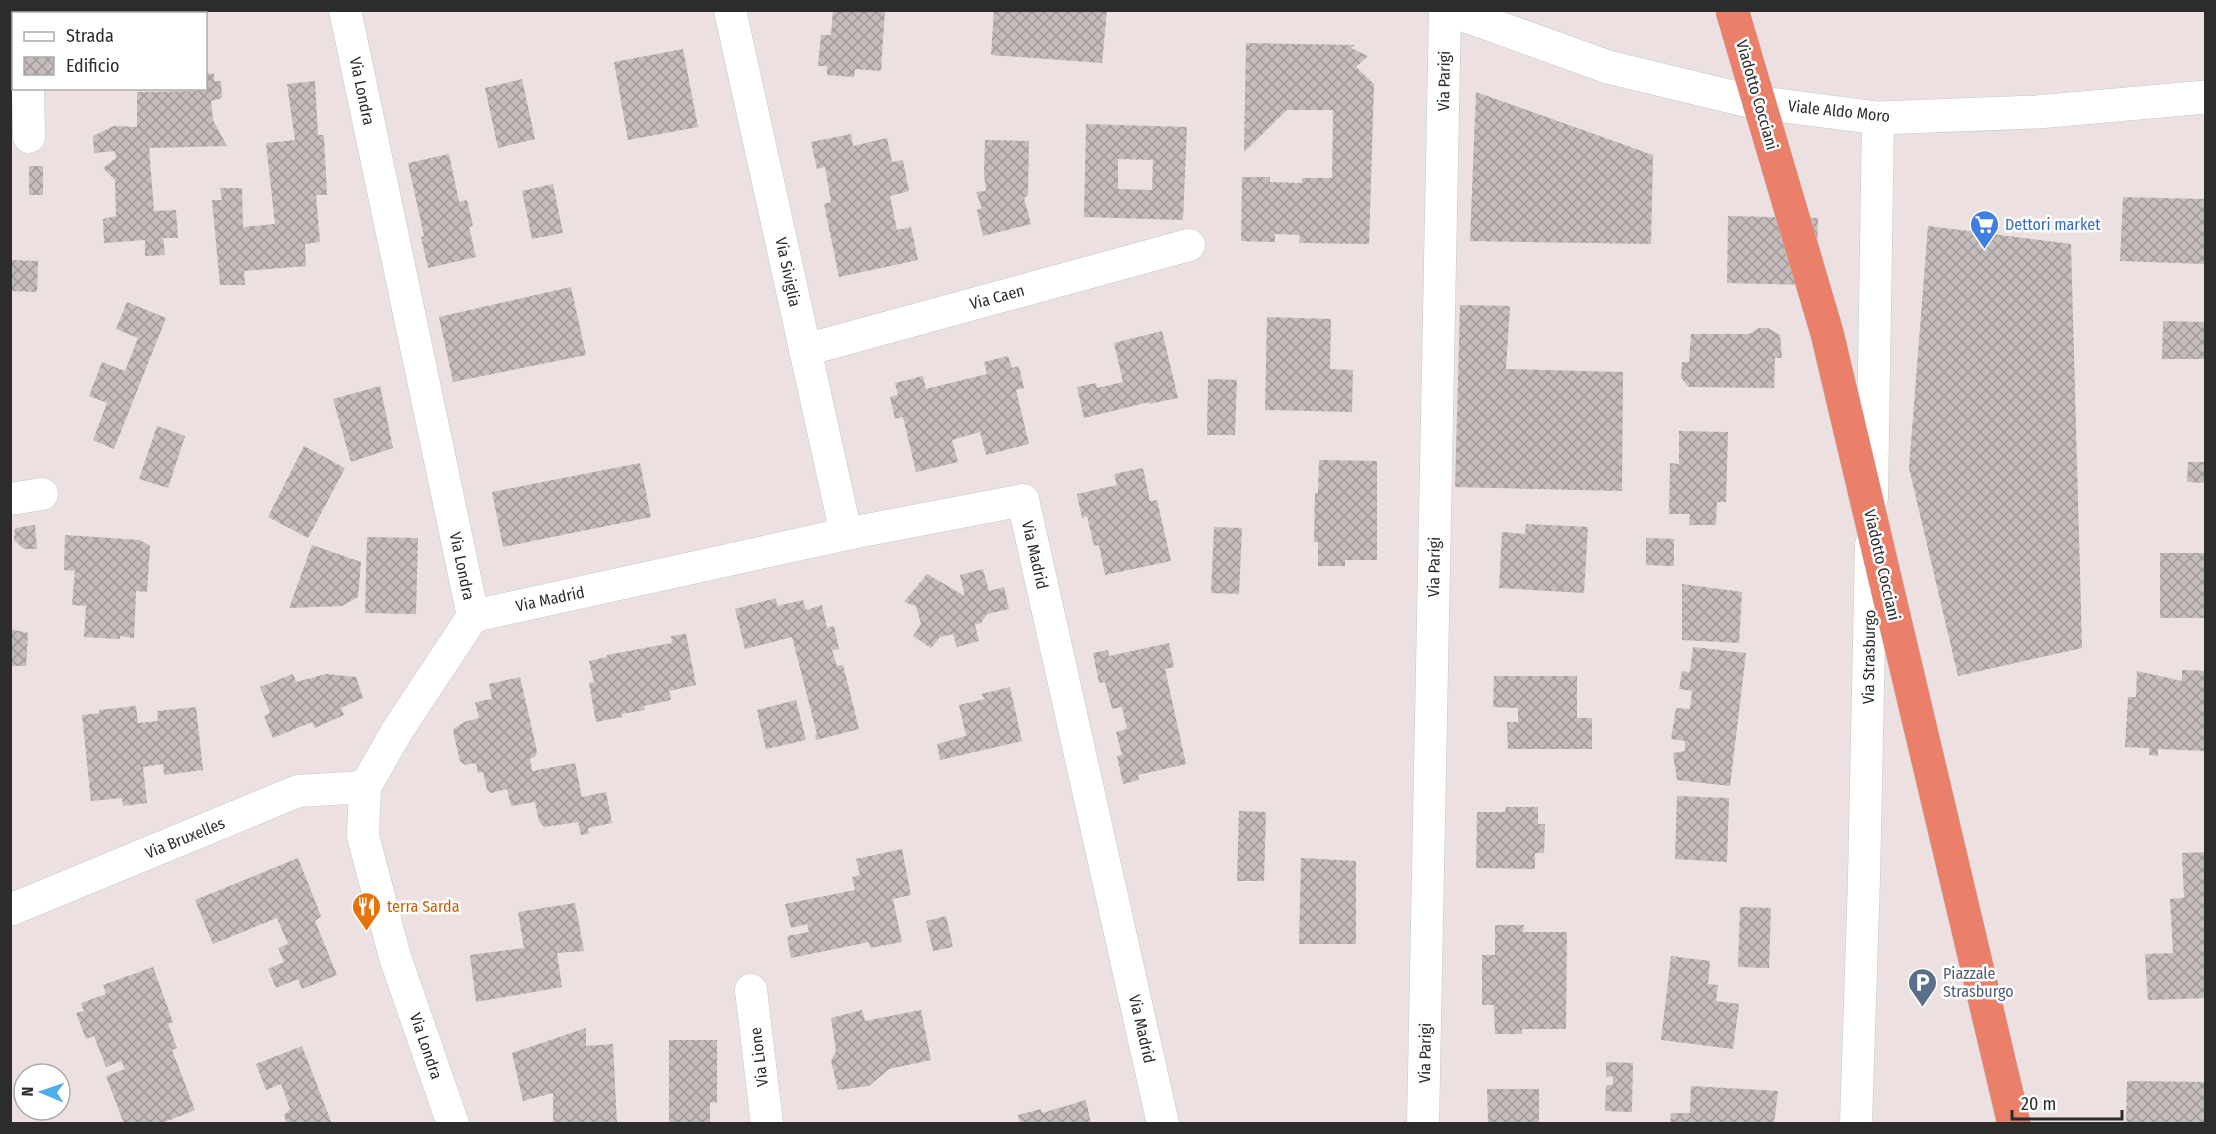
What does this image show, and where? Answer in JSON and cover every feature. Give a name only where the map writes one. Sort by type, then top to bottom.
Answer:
[{"type":"highway","name":"Viadotto Cocciani","points":[[1732,10],[1827,333],[2014,1124]]},
{"type":"main road","name":"Viale Aldo Moro","points":[[1450,10],[1608,67],[1752,102],[1878,118],[2037,112],[2205,97]]},
{"type":"street","name":"Via Londra","points":[[345,10],[473,616],[397,731],[365,787],[363,836],[395,957],[453,1124]]},
{"type":"street","name":"Via Siviglia","points":[[730,10],[846,534]]},
{"type":"street","name":"Via Parigi","points":[[1423,1124],[1445,10]]},
{"type":"street","points":[[28,90],[28,137]]},
{"type":"street","name":"Via Strasburgo","points":[[1856,1124],[1864,879],[1878,118]]},
{"type":"street","name":"Via Caen","points":[[805,350],[1189,245]]},
{"type":"street","points":[[10,499],[42,494]]},
{"type":"street","name":"Via Madrid","points":[[473,616],[846,534],[1023,500],[1163,1124]]},
{"type":"street","name":"Via Bruxelles","points":[[10,910],[298,791],[365,787]]},
{"type":"street","name":"Via Lione","points":[[751,990],[766,1124]]},
{"type":"building","points":[[60,10],[122,10],[122,12],[60,12]]},
{"type":"building","points":[[833,10],[885,10],[881,71],[855,69],[854,77],[827,75],[827,66],[818,66],[821,35],[831,35]]},
{"type":"building","points":[[994,10],[1107,10],[1102,63],[991,55]]},
{"type":"building","points":[[1246,43],[1355,45],[1351,48],[1368,56],[1356,67],[1374,84],[1369,244],[1299,243],[1300,235],[1275,234],[1275,242],[1241,241],[1242,177],[1270,177],[1270,182],[1302,183],[1302,178],[1332,178],[1333,110],[1287,110],[1244,152]]},
{"type":"building","points":[[683,49],[698,127],[628,140],[614,62]]},
{"type":"building","points":[[207,73],[214,74],[214,81],[221,81],[222,98],[211,101],[213,120],[227,146],[149,148],[154,211],[176,210],[178,238],[163,238],[165,255],[145,256],[145,240],[104,243],[103,219],[116,216],[115,180],[103,168],[116,158],[115,151],[94,153],[93,136],[114,126],[137,127],[137,92],[207,90]]},
{"type":"building","points":[[522,79],[535,139],[498,148],[485,88]]},
{"type":"building","points":[[315,81],[318,135],[324,135],[327,195],[316,195],[320,242],[305,244],[306,266],[244,271],[245,285],[220,285],[212,200],[222,200],[220,188],[242,188],[243,227],[275,224],[266,143],[295,140],[287,84]]},
{"type":"building","points":[[1476,92],[1653,155],[1651,244],[1470,241]]},
{"type":"building","points":[[1086,124],[1187,127],[1183,220],[1084,217]],"holes":[[[1118,159],[1153,160],[1152,190],[1118,189]]]},
{"type":"building","points":[[851,134],[853,146],[887,138],[892,162],[903,160],[909,191],[890,196],[897,230],[911,227],[918,260],[839,277],[824,204],[831,202],[825,167],[817,169],[811,142]]},
{"type":"building","points":[[985,140],[1029,141],[1028,195],[1024,198],[1031,224],[983,236],[977,210],[982,208],[976,192],[986,191]]},
{"type":"building","points":[[449,154],[459,202],[467,200],[473,226],[469,227],[476,257],[428,268],[421,237],[424,236],[408,163]]},
{"type":"building","points":[[29,166],[43,166],[43,195],[29,195]]},
{"type":"building","points":[[553,184],[563,233],[532,239],[522,191]]},
{"type":"building","points":[[2123,197],[2206,199],[2206,264],[2120,261]]},
{"type":"building","points":[[1728,216],[1818,218],[1816,285],[1727,283]]},
{"type":"building","points":[[1928,226],[2071,244],[2082,648],[1958,676],[1909,468]]},
{"type":"building","points":[[10,260],[38,261],[37,292],[10,291]]},
{"type":"building","points":[[571,287],[586,355],[453,382],[439,317]]},
{"type":"building","points":[[127,302],[166,318],[114,449],[93,440],[107,403],[89,396],[102,362],[125,371],[138,338],[116,329]]},
{"type":"building","points":[[1460,305],[1510,306],[1506,369],[1623,372],[1622,491],[1455,487]]},
{"type":"building","points":[[1267,317],[1331,319],[1330,369],[1353,370],[1352,412],[1265,410]]},
{"type":"building","points":[[2163,321],[2206,322],[2206,359],[2162,359]]},
{"type":"building","points":[[1759,328],[1768,328],[1780,335],[1782,358],[1775,358],[1774,388],[1689,387],[1681,378],[1682,362],[1689,362],[1691,334],[1749,334]]},
{"type":"building","points":[[1162,331],[1178,398],[1149,404],[1149,402],[1084,418],[1077,387],[1096,383],[1097,388],[1123,382],[1114,343]]},
{"type":"building","points":[[1008,356],[1012,368],[1019,366],[1024,388],[1016,390],[1029,444],[986,455],[980,432],[952,440],[958,462],[916,472],[903,417],[895,419],[890,397],[898,395],[895,383],[923,376],[926,389],[987,374],[984,362]]},
{"type":"building","points":[[1208,379],[1237,380],[1235,435],[1207,435]]},
{"type":"building","points":[[380,386],[393,448],[351,462],[333,399]]},
{"type":"building","points":[[157,426],[185,436],[168,488],[139,479]]},
{"type":"building","points":[[1679,431],[1728,432],[1726,502],[1717,502],[1716,525],[1689,525],[1690,514],[1669,514],[1670,463],[1679,464]]},
{"type":"building","points":[[304,446],[345,468],[308,538],[268,517]]},
{"type":"building","points":[[1319,460],[1377,461],[1377,560],[1345,560],[1345,566],[1318,566],[1318,542],[1314,542],[1315,493],[1318,493]]},
{"type":"building","points":[[2188,462],[2206,462],[2206,483],[2187,482]]},
{"type":"building","points":[[640,463],[651,517],[503,547],[492,492]]},
{"type":"building","points":[[1143,468],[1150,501],[1157,500],[1171,561],[1105,575],[1099,545],[1094,546],[1087,516],[1082,518],[1077,494],[1117,485],[1114,474]]},
{"type":"building","points":[[1526,524],[1588,527],[1584,593],[1499,588],[1502,532],[1525,534]]},
{"type":"building","points":[[35,525],[37,549],[24,549],[14,540],[15,528]]},
{"type":"building","points":[[1214,527],[1242,528],[1239,594],[1211,593]]},
{"type":"building","points":[[65,535],[140,540],[150,546],[147,592],[136,591],[134,638],[84,637],[86,606],[72,605],[75,571],[64,570]]},
{"type":"building","points":[[367,537],[418,538],[416,614],[365,613]]},
{"type":"building","points":[[1646,538],[1674,539],[1674,566],[1646,565]]},
{"type":"building","points":[[312,545],[361,562],[358,597],[342,606],[289,608]]},
{"type":"building","points":[[2160,553],[2206,553],[2206,618],[2160,618]]},
{"type":"building","points":[[983,569],[989,591],[1004,587],[1009,609],[987,614],[981,623],[975,625],[979,641],[957,647],[953,634],[940,637],[931,648],[913,636],[921,624],[916,606],[904,602],[927,574],[965,596],[960,575]]},
{"type":"building","points":[[1682,584],[1742,592],[1739,643],[1682,640]]},
{"type":"building","points":[[776,598],[777,606],[803,600],[806,610],[822,605],[827,628],[834,626],[839,649],[832,650],[837,666],[843,665],[859,729],[816,740],[815,735],[817,734],[792,637],[745,649],[735,609]]},
{"type":"building","points":[[10,629],[28,633],[26,666],[10,666]]},
{"type":"building","points":[[686,634],[696,685],[669,691],[671,700],[644,706],[645,710],[596,722],[589,683],[594,682],[589,661],[607,657],[607,655],[672,643],[671,636]]},
{"type":"building","points":[[1169,643],[1174,667],[1165,669],[1186,764],[1138,775],[1139,780],[1123,784],[1117,756],[1122,755],[1116,732],[1127,729],[1122,707],[1112,709],[1105,682],[1099,683],[1093,653],[1108,650],[1109,656]]},
{"type":"building","points":[[1693,647],[1746,653],[1730,786],[1677,780],[1673,753],[1685,751],[1685,741],[1671,739],[1676,708],[1690,709],[1692,691],[1679,689],[1682,671],[1690,672]]},
{"type":"building","points":[[2182,670],[2206,671],[2206,751],[2158,749],[2158,756],[2149,755],[2149,748],[2125,747],[2128,697],[2136,697],[2137,671],[2182,681]]},
{"type":"building","points":[[293,674],[296,682],[326,674],[356,677],[363,698],[341,708],[344,715],[315,728],[312,722],[273,738],[264,716],[270,713],[260,687]]},
{"type":"building","points":[[1494,676],[1577,676],[1577,718],[1592,718],[1592,749],[1508,749],[1507,722],[1518,722],[1518,708],[1493,707]]},
{"type":"building","points":[[520,677],[537,751],[535,757],[530,758],[532,771],[575,763],[582,797],[606,792],[612,823],[588,828],[589,834],[581,835],[578,822],[544,827],[539,821],[535,802],[511,806],[507,789],[491,793],[487,790],[483,772],[478,773],[476,763],[465,765],[460,761],[453,731],[455,728],[464,722],[479,718],[475,702],[492,699],[489,684]]},
{"type":"building","points":[[1010,687],[1022,741],[940,760],[937,744],[966,736],[959,705],[985,699],[981,694]]},
{"type":"building","points":[[796,700],[806,740],[766,749],[757,710]]},
{"type":"building","points":[[136,706],[138,723],[158,721],[157,711],[196,707],[203,770],[164,775],[163,764],[143,767],[147,803],[123,806],[122,798],[91,801],[82,715],[100,713],[99,710]]},
{"type":"building","points":[[1677,796],[1729,798],[1727,862],[1675,859]]},
{"type":"building","points":[[1506,807],[1538,807],[1538,824],[1545,824],[1544,853],[1535,853],[1535,869],[1476,868],[1477,812],[1505,812]]},
{"type":"building","points":[[1239,811],[1266,812],[1264,881],[1237,881]]},
{"type":"building","points":[[902,849],[911,895],[893,899],[902,942],[870,948],[869,942],[791,958],[787,936],[809,932],[807,924],[791,928],[785,904],[855,890],[852,877],[860,875],[856,859]]},
{"type":"building","points":[[2206,852],[2206,998],[2148,1000],[2145,954],[2173,953],[2170,899],[2184,898],[2182,853]]},
{"type":"building","points":[[298,858],[321,916],[315,921],[337,975],[302,989],[298,979],[276,988],[268,969],[284,962],[278,948],[288,944],[277,918],[213,944],[195,900]]},
{"type":"building","points":[[1301,858],[1356,861],[1356,944],[1299,944]]},
{"type":"building","points":[[575,903],[584,951],[557,953],[562,987],[476,1002],[470,955],[524,948],[518,912]]},
{"type":"building","points":[[1740,907],[1771,908],[1769,968],[1738,967]]},
{"type":"building","points":[[946,916],[953,947],[933,951],[926,921]]},
{"type":"building","points":[[1495,925],[1524,925],[1523,932],[1567,932],[1566,1029],[1522,1029],[1522,1034],[1495,1034],[1494,1005],[1482,1005],[1482,955],[1495,955]]},
{"type":"building","points":[[1671,956],[1710,961],[1708,984],[1718,985],[1716,1001],[1739,1004],[1733,1049],[1661,1040]]},
{"type":"building","points":[[153,967],[173,1022],[168,1024],[177,1048],[172,1050],[195,1110],[160,1124],[124,1124],[106,1076],[125,1069],[121,1061],[106,1067],[94,1036],[86,1039],[76,1013],[84,1011],[81,1003],[106,994],[103,985]]},
{"type":"building","points":[[862,1010],[865,1021],[921,1010],[931,1060],[889,1069],[869,1086],[838,1090],[831,1061],[836,1051],[831,1018]]},
{"type":"building","points":[[586,1028],[586,1046],[613,1044],[617,1124],[553,1123],[553,1093],[523,1101],[512,1053]]},
{"type":"building","points":[[669,1040],[717,1040],[717,1103],[710,1102],[710,1124],[669,1124]]},
{"type":"building","points":[[302,1046],[332,1124],[287,1124],[284,1115],[290,1109],[281,1084],[266,1090],[256,1064]]},
{"type":"building","points":[[1606,1062],[1633,1063],[1632,1112],[1605,1111],[1606,1085],[1613,1085],[1613,1076],[1606,1077]]},
{"type":"building","points":[[2127,1081],[2206,1082],[2206,1124],[2126,1124]]},
{"type":"building","points":[[1691,1086],[1778,1091],[1774,1124],[1670,1124],[1671,1113],[1690,1113]]},
{"type":"building","points":[[1487,1089],[1539,1089],[1539,1124],[1488,1124]]},
{"type":"building","points":[[1086,1100],[1091,1124],[1020,1124],[1018,1115],[1041,1109],[1042,1113]]},
{"type":"place","name":"Dettori market","points":[[1984,250]]},
{"type":"place","name":"terra Sarda","points":[[366,932]]},
{"type":"place","name":"Piazzale Strasburgo","points":[[1922,1008]]}]
